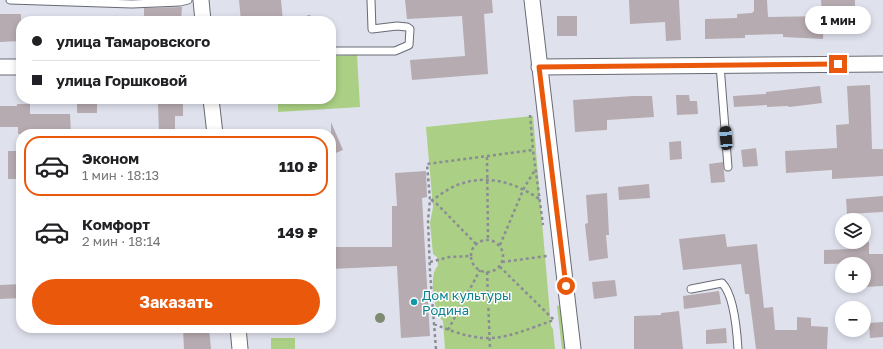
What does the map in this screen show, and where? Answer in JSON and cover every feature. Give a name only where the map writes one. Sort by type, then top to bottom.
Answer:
[{"type":"street","points":[[201,0],[203,16]]},
{"type":"street","points":[[532,0],[573,349]]},
{"type":"street","points":[[539,67],[883,64]]},
{"type":"street","points":[[0,68],[16,67]]},
{"type":"street","points":[[212,104],[214,129]]},
{"type":"street","points":[[238,333],[240,349]]},
{"type":"lane","points":[[10,0],[134,2],[180,2],[188,0]]},
{"type":"lane","points":[[336,50],[395,51],[408,45],[410,29],[407,27],[397,26],[372,29],[371,0]]},
{"type":"lane","points":[[720,65],[728,168]]},
{"type":"lane","points":[[691,289],[722,283],[727,288],[738,332],[738,349]]},
{"type":"path","points":[[436,349],[428,220],[431,200],[427,164],[533,150],[543,227]]},
{"type":"path","points":[[487,157],[488,239]]},
{"type":"path","points":[[500,245],[524,188],[536,169]]},
{"type":"path","points":[[431,200],[460,184],[488,180],[512,183],[524,188],[539,199]]},
{"type":"path","points":[[431,200],[437,204],[476,244]]},
{"type":"path","points":[[488,239],[500,245],[503,253],[500,266],[493,271],[487,272],[480,270],[474,265],[471,256],[472,249],[476,244],[488,239]]},
{"type":"path","points":[[546,249],[548,263]]},
{"type":"path","points":[[430,262],[449,257],[471,256]]},
{"type":"path","points":[[502,262],[547,256]]},
{"type":"path","points":[[500,266],[554,320]]},
{"type":"path","points":[[448,330],[480,270]]},
{"type":"path","points":[[487,272],[490,349]]},
{"type":"path","points":[[554,316],[555,324]]},
{"type":"path","points":[[434,324],[472,338],[490,340],[504,338],[554,320]]},
{"type":"green space","points":[[357,55],[360,107],[278,112],[278,104],[336,104],[336,56]]},
{"type":"green space","points":[[533,116],[551,326],[553,329],[555,349],[445,349],[443,321],[437,310],[433,294],[433,277],[438,266],[437,257],[433,254],[430,223],[433,207],[426,127]]},
{"type":"green space","points":[[564,305],[569,349],[562,349],[557,306]]},
{"type":"green space","points":[[271,338],[295,338],[295,349],[271,349]]},
{"type":"building","points":[[239,0],[281,0],[283,16],[241,16]]},
{"type":"building","points":[[405,0],[492,0],[493,13],[484,14],[488,74],[412,80],[410,60],[465,56],[462,16],[407,19]]},
{"type":"building","points":[[629,0],[679,0],[681,40],[666,41],[665,22],[630,24]]},
{"type":"building","points":[[754,0],[767,0],[768,17],[824,16],[823,39],[783,37],[783,34],[745,35],[745,38],[705,39],[705,19],[737,18],[737,14],[752,13],[754,11]]},
{"type":"building","points":[[821,0],[855,0],[855,9],[822,11]]},
{"type":"building","points":[[182,7],[181,16],[144,16],[144,8]]},
{"type":"building","points":[[0,14],[21,14],[21,16],[16,16],[16,41],[0,42]]},
{"type":"building","points":[[557,16],[577,16],[577,36],[557,36]]},
{"type":"building","points":[[870,85],[872,149],[883,149],[883,176],[832,179],[832,170],[786,173],[785,151],[837,148],[836,125],[849,124],[847,86]]},
{"type":"building","points":[[820,86],[822,103],[789,107],[767,107],[767,105],[734,107],[733,96],[766,94],[766,92]]},
{"type":"building","points":[[676,95],[689,95],[690,101],[697,101],[698,114],[677,115]]},
{"type":"building","points":[[652,96],[654,117],[607,120],[607,130],[575,132],[573,100]]},
{"type":"building","points":[[17,104],[30,104],[30,114],[70,114],[71,129],[18,129],[18,127],[0,127],[0,106],[17,106]]},
{"type":"building","points":[[77,104],[97,104],[97,113],[77,113]]},
{"type":"building","points":[[158,104],[183,104],[183,116],[175,116],[175,129],[159,129]]},
{"type":"building","points":[[331,122],[334,129],[331,129]]},
{"type":"building","points":[[336,134],[343,150],[336,153]]},
{"type":"building","points":[[681,141],[682,159],[670,160],[669,142]]},
{"type":"building","points":[[756,148],[758,166],[743,167],[741,150]]},
{"type":"building","points":[[8,151],[16,151],[16,179],[8,179]]},
{"type":"building","points":[[723,162],[725,182],[711,183],[709,164]]},
{"type":"building","name":"Дом культуры Родина","points":[[426,171],[427,197],[422,198],[430,336],[401,338],[397,266],[336,269],[336,247],[392,247],[392,206],[397,206],[395,173]]},
{"type":"building","points":[[649,184],[650,198],[619,200],[618,187]]},
{"type":"building","points":[[607,193],[609,235],[606,235],[608,258],[589,261],[585,224],[588,223],[586,195]]},
{"type":"building","points":[[883,196],[883,212],[847,213],[846,199]]},
{"type":"building","points":[[725,234],[727,247],[757,244],[764,308],[773,307],[775,330],[797,330],[797,317],[811,318],[811,326],[828,327],[827,349],[756,349],[749,294],[745,294],[741,264],[683,270],[679,239]]},
{"type":"building","points":[[869,249],[869,254],[883,254],[883,286],[871,287],[871,257],[835,257],[835,264],[824,264],[824,250]]},
{"type":"building","points":[[615,280],[617,296],[594,299],[592,282]]},
{"type":"building","points":[[16,284],[16,298],[0,299],[0,285]]},
{"type":"building","points":[[719,291],[721,304],[684,309],[683,296]]},
{"type":"building","points":[[679,311],[683,349],[634,349],[634,316],[661,315],[661,313]]},
{"type":"building","points":[[883,322],[883,337],[870,338],[871,323]]},
{"type":"building","points":[[726,328],[727,343],[706,344],[706,330]]},
{"type":"building","points":[[183,333],[209,333],[211,349],[184,349]]},
{"type":"place","name":"Дом культуры Родина","points":[[414,302]]},
{"type":"route","points":[[566,286],[539,67],[838,64]]}]
